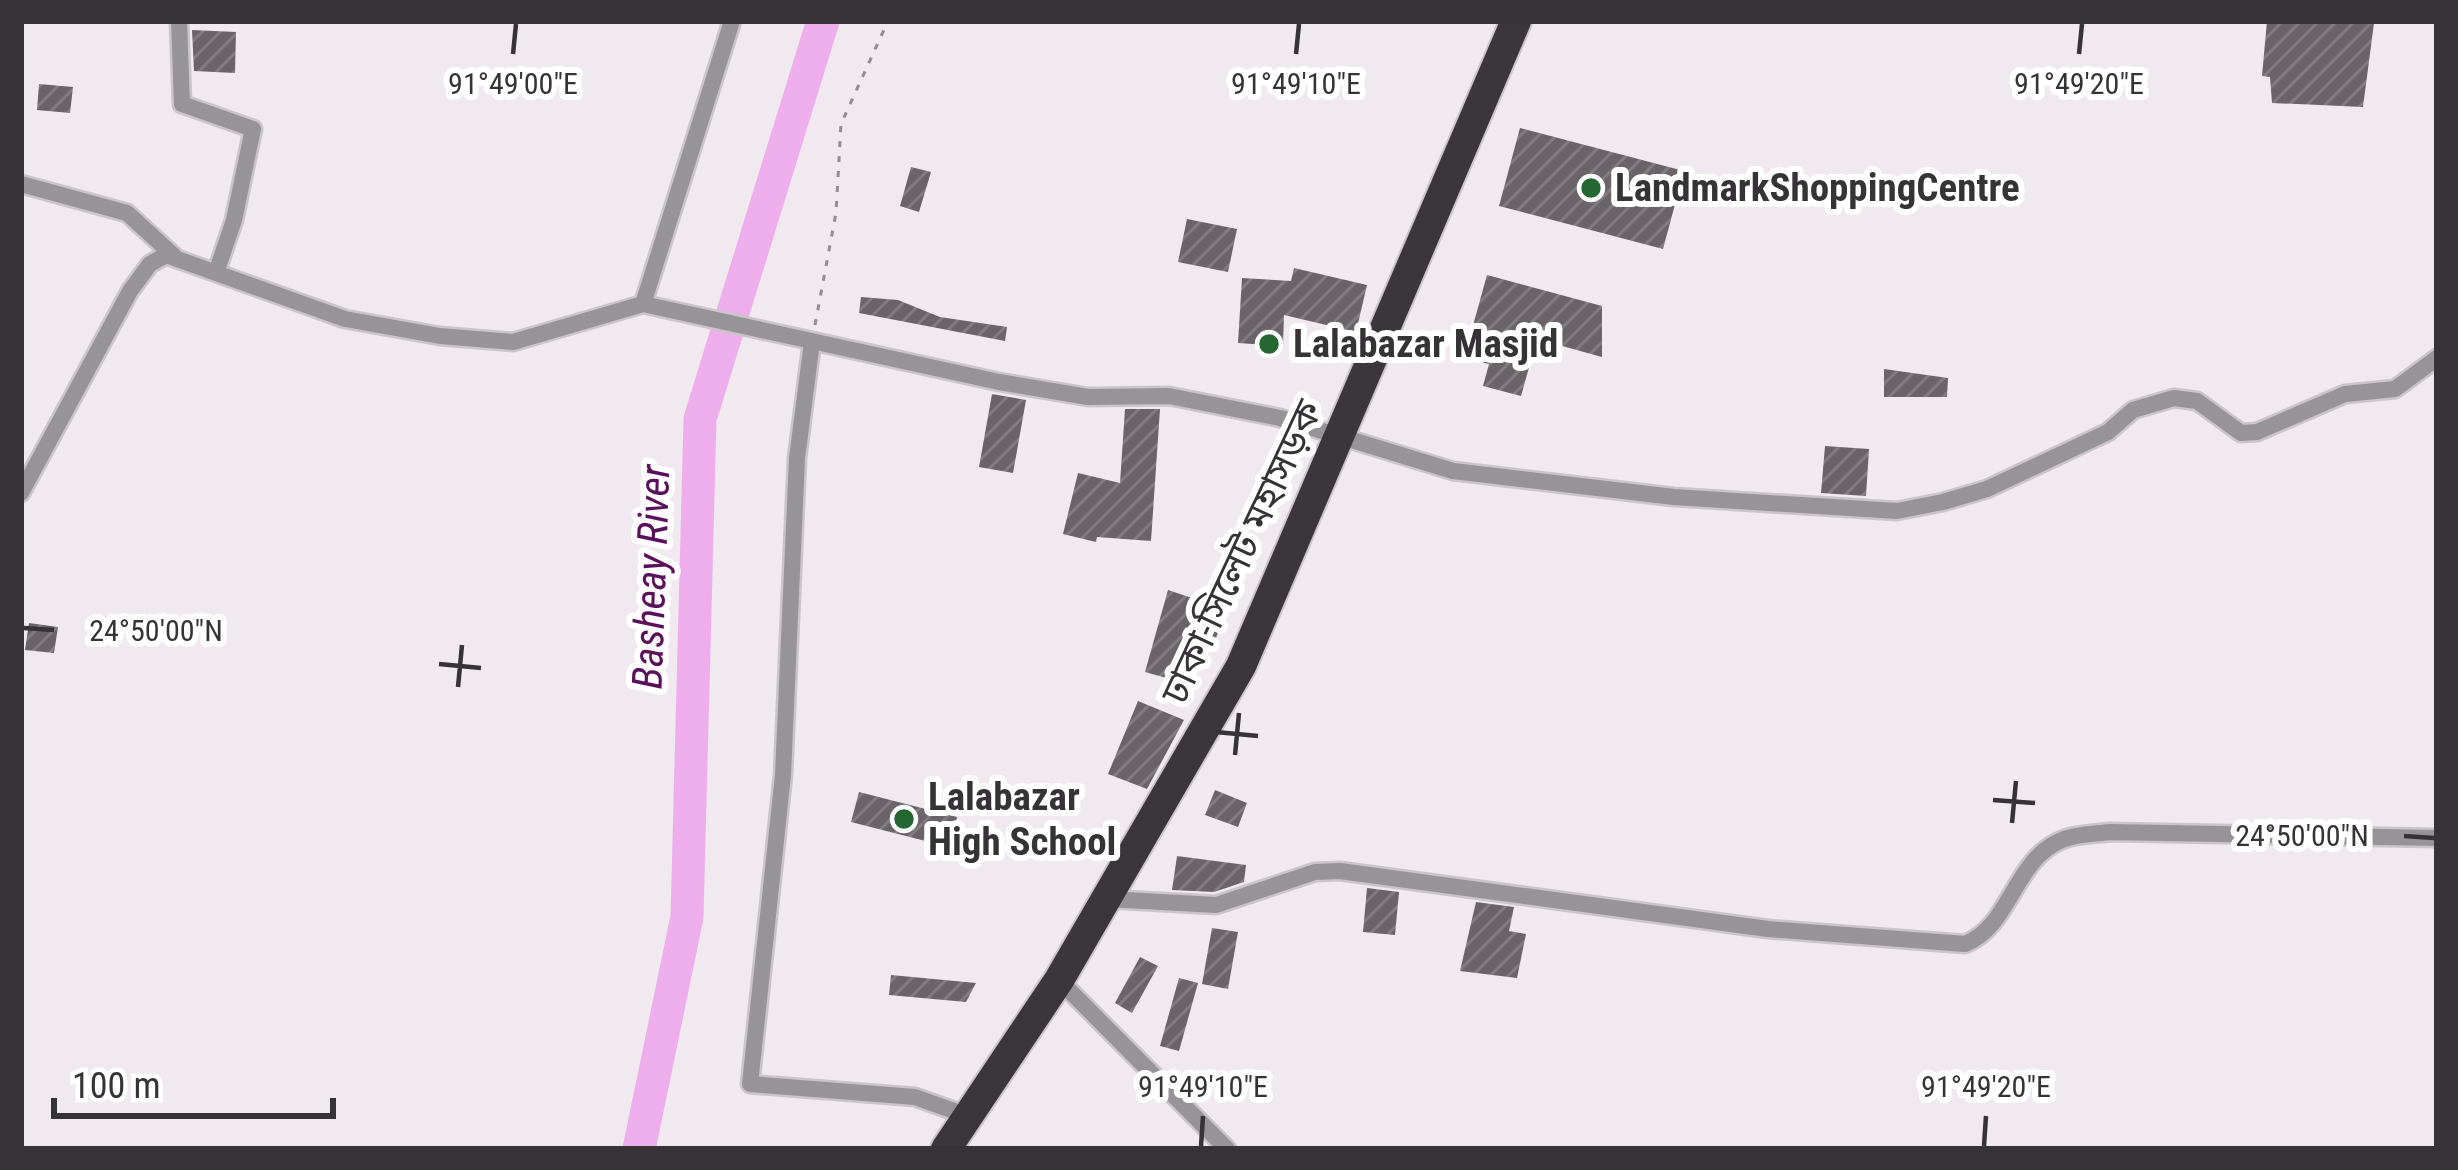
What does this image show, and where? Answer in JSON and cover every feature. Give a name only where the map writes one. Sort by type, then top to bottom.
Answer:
[{"type":"highway","name":"ঢাকা-সিলেট মহাসড়ক","points":[[946,1149],[1059,980],[1240,665],[1516,21]]},
{"type":"street","points":[[179,21],[182,104],[253,129],[234,220],[217,269]]},
{"type":"street","points":[[643,304],[732,21]]},
{"type":"street","points":[[21,184],[127,213],[174,256]]},
{"type":"street","points":[[21,493],[130,291],[158,256],[217,269],[345,319],[476,341],[553,334],[599,313],[643,304],[1066,394],[1169,396],[1341,433],[1382,452],[1453,471],[1674,497],[1897,511],[1987,489],[2108,432],[2133,410],[2174,398],[2197,401],[2241,434],[2257,432],[2344,394],[2395,389],[2437,358]]},
{"type":"street","points":[[803,341],[783,775],[750,1084],[915,1097],[968,1116]]},
{"type":"street","points":[[1107,899],[1216,905],[1315,872],[1340,871],[1768,929],[1965,944],[1982,937],[2030,864],[2066,838],[2110,832],[2437,838]]},
{"type":"street","points":[[1059,980],[1227,1149]]},
{"type":"path","points":[[803,341],[836,213],[841,124],[888,21]]},
{"type":"building","points":[[2267,21],[2374,23],[2363,107],[2272,103],[2270,77],[2262,76]]},
{"type":"building","points":[[192,30],[236,32],[235,73],[194,71]]},
{"type":"building","points":[[39,84],[73,87],[70,113],[37,110]]},
{"type":"building","name":"LandmarkShoppingCentre","points":[[1520,128],[1684,171],[1663,249],[1499,206]]},
{"type":"building","points":[[911,167],[931,172],[919,212],[900,206]]},
{"type":"building","points":[[1187,219],[1237,229],[1228,272],[1178,262]]},
{"type":"building","points":[[1294,268],[1367,285],[1356,332],[1284,315],[1283,346],[1238,343],[1242,278],[1291,281]]},
{"type":"building","points":[[1487,275],[1602,306],[1602,357],[1537,339],[1521,396],[1483,386],[1489,364],[1464,358]]},
{"type":"building","points":[[861,297],[898,300],[940,317],[1007,327],[1005,341],[859,313]]},
{"type":"building","points":[[1884,369],[1948,378],[1947,397],[1884,397]]},
{"type":"building","points":[[992,394],[1026,400],[1013,473],[979,467]]},
{"type":"building","points":[[1125,409],[1160,409],[1151,541],[1097,537],[1096,542],[1063,534],[1078,473],[1120,483]]},
{"type":"building","points":[[1825,446],[1869,449],[1866,496],[1821,493]]},
{"type":"building","points":[[1168,590],[1219,607],[1209,618],[1220,627],[1215,641],[1202,637],[1188,684],[1145,672]]},
{"type":"building","points":[[29,623],[58,627],[54,653],[25,650]]},
{"type":"building","points":[[1138,701],[1184,720],[1147,789],[1108,774]]},
{"type":"building","points":[[1215,790],[1247,803],[1238,827],[1205,815]]},
{"type":"building","name":"Lalabazar High School","points":[[859,792],[957,817],[949,847],[851,822]]},
{"type":"building","points":[[1177,856],[1246,865],[1244,882],[1214,892],[1172,890]]},
{"type":"building","points":[[1367,888],[1399,892],[1395,935],[1363,932]]},
{"type":"building","points":[[1476,902],[1514,907],[1509,931],[1526,934],[1517,978],[1460,971]]},
{"type":"building","points":[[1212,928],[1238,932],[1228,989],[1202,984]]},
{"type":"building","points":[[1140,957],[1158,966],[1132,1013],[1115,1003]]},
{"type":"building","points":[[891,975],[976,983],[966,1002],[889,995]]},
{"type":"building","points":[[1179,978],[1198,983],[1179,1051],[1160,1046]]},
{"type":"waterway","name":"Basheay River","points":[[639,1149],[687,917],[700,419],[823,21]]},
{"type":"place","name":"LandmarkShoppingCentre","points":[[1591,188]]},
{"type":"place","name":"Lalabazar Masjid","points":[[1269,344]]},
{"type":"place","name":"Lalabazar High School","points":[[904,819]]}]
